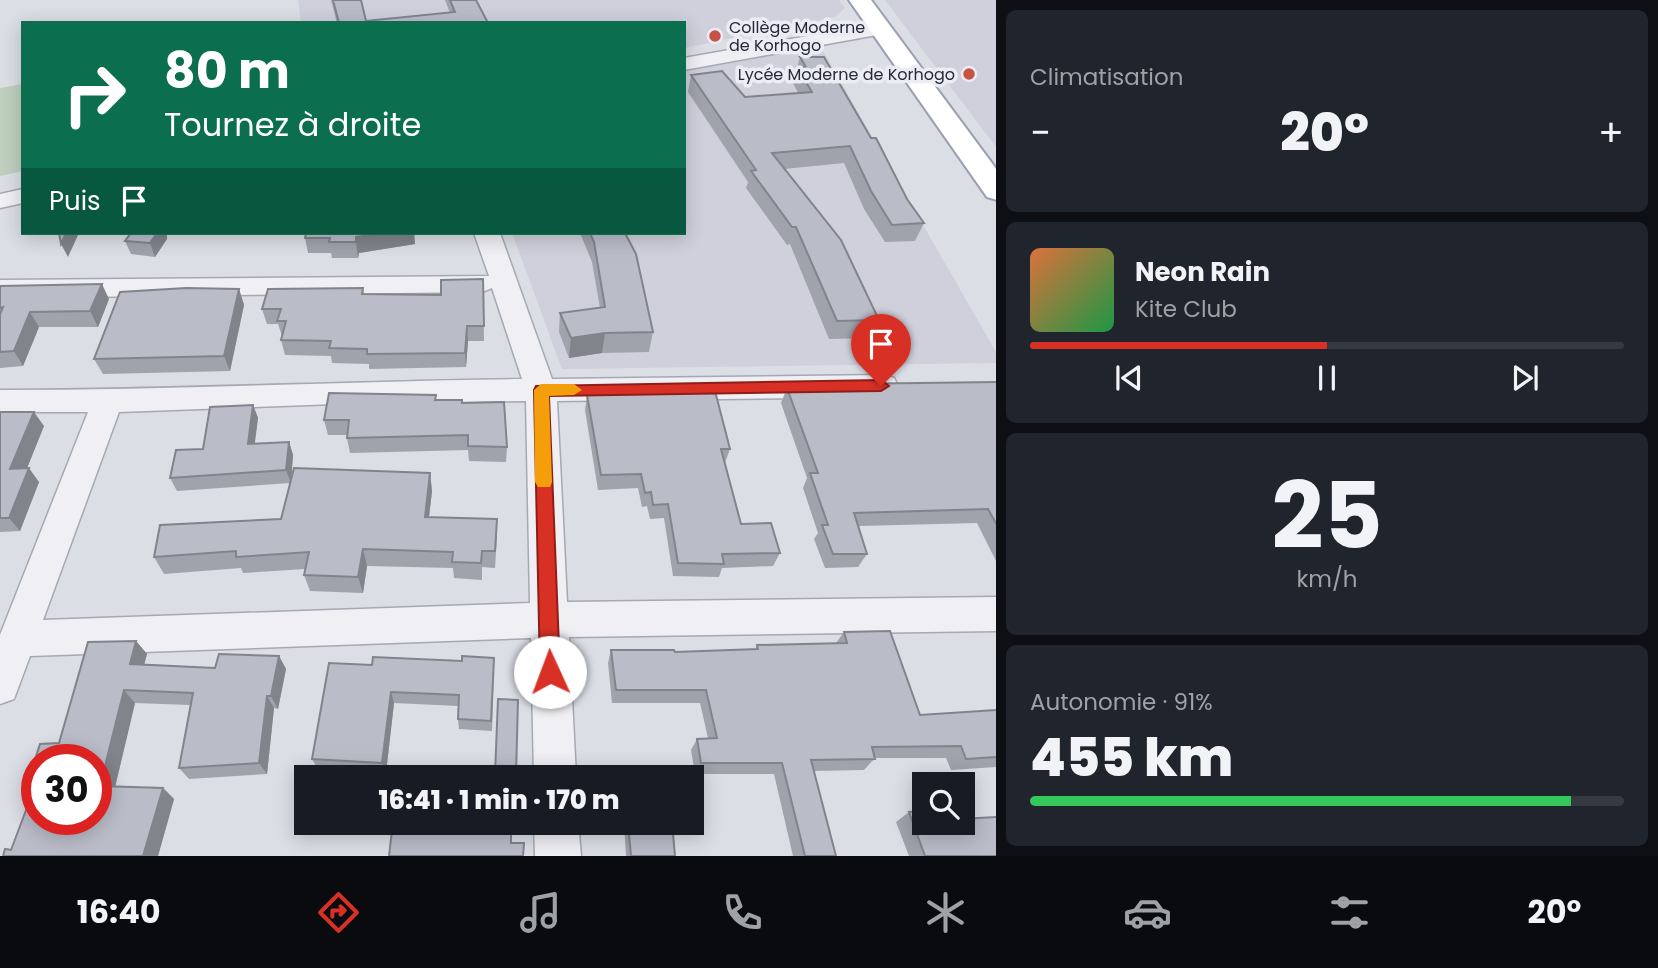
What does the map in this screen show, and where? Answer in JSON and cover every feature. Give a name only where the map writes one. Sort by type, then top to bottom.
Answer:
[{"type":"main road","points":[[860,0],[996,191]]},
{"type":"street","points":[[686,64],[881,29]]},
{"type":"street","points":[[0,201],[21,196]]},
{"type":"street","points":[[488,235],[541,390],[554,765]]},
{"type":"street","points":[[0,289],[505,282]]},
{"type":"street","points":[[0,401],[108,401],[363,392],[907,385]]},
{"type":"street","points":[[0,685],[108,401]]},
{"type":"street","points":[[18,639],[548,620],[996,614]]},
{"type":"street","points":[[557,835],[558,856]]},
{"type":"shaded area","name":"Collège Moderne de Korhogo","points":[[298,0],[839,0],[845,8],[835,17],[686,48],[686,21],[301,21]]},
{"type":"shaded area","name":"Lycée Moderne de Korhogo","points":[[885,0],[996,0],[996,147]]},
{"type":"shaded area","points":[[819,44],[996,352],[996,363],[562,369],[513,235],[686,235],[686,71]]},
{"type":"green space","points":[[21,84],[21,171],[0,176],[0,88]]},
{"type":"building","points":[[333,0],[361,0],[366,21],[338,21]]},
{"type":"building","points":[[450,0],[476,0],[487,21],[366,21],[455,12]]},
{"type":"building","points":[[800,57],[824,57],[871,138],[876,138],[907,199],[924,223],[892,225],[871,191],[850,146],[772,153],[841,240],[879,320],[837,321],[796,227],[792,227],[751,171],[756,170],[691,75],[722,71],[745,97],[812,92],[797,67],[806,67]]},
{"type":"building","points":[[130,235],[156,235],[150,243],[125,241]]},
{"type":"building","points":[[306,235],[372,235],[356,237],[356,242],[329,242],[330,238],[305,238]]},
{"type":"building","points":[[591,235],[626,235],[636,254],[653,332],[605,333],[571,338],[560,313],[605,307]]},
{"type":"building","points":[[483,279],[484,326],[467,326],[465,353],[367,354],[367,349],[329,348],[331,341],[281,340],[286,321],[277,321],[281,309],[262,309],[268,289],[363,288],[362,294],[441,295],[441,280]]},
{"type":"building","points":[[102,284],[90,311],[30,312],[14,351],[0,352],[0,314],[3,307],[0,308],[0,286]]},
{"type":"building","points":[[186,288],[239,289],[224,356],[94,359],[120,292]]},
{"type":"building","points":[[996,382],[996,523],[988,509],[854,513],[867,554],[833,554],[822,525],[828,525],[810,473],[818,473],[787,388],[844,386],[843,384]]},
{"type":"building","points":[[715,391],[730,449],[721,449],[741,524],[771,523],[780,553],[722,554],[724,564],[678,563],[668,504],[653,505],[651,492],[645,493],[641,474],[601,475],[587,395]]},
{"type":"building","points":[[329,393],[436,395],[435,400],[462,400],[462,403],[504,402],[507,447],[468,446],[468,435],[347,438],[349,420],[324,420]]},
{"type":"building","points":[[253,405],[248,444],[289,442],[286,470],[170,478],[176,450],[203,449],[210,407]]},
{"type":"building","points":[[0,412],[34,412],[10,469],[29,468],[9,518],[0,518]]},
{"type":"building","points":[[294,468],[430,473],[425,517],[497,519],[495,551],[482,551],[481,563],[452,562],[453,552],[363,549],[358,577],[304,575],[309,552],[236,557],[236,551],[154,557],[160,525],[281,519]]},
{"type":"building","points":[[890,631],[920,715],[996,710],[996,757],[966,759],[961,746],[872,747],[875,759],[811,760],[836,856],[805,856],[782,763],[701,763],[697,739],[717,738],[706,690],[616,690],[611,650],[675,652],[758,649],[757,645],[847,643],[844,632]]},
{"type":"building","points":[[136,641],[130,664],[215,668],[219,654],[279,656],[271,696],[267,696],[259,763],[179,768],[193,693],[124,690],[110,744],[40,744],[59,743],[88,642]]},
{"type":"building","points":[[462,656],[494,658],[491,721],[458,719],[459,695],[391,692],[382,763],[312,759],[329,663],[372,665],[373,657],[462,661]]},
{"type":"building","points":[[498,699],[518,700],[516,765],[495,765]]},
{"type":"building","points":[[112,786],[163,788],[143,856],[3,856],[5,849],[11,850],[21,823],[21,835],[112,835]]},
{"type":"building","points":[[996,817],[996,856],[925,856],[917,835],[975,835],[975,818]]},
{"type":"building","points":[[391,835],[511,835],[511,843],[524,843],[523,856],[389,856]]},
{"type":"building","points":[[629,835],[673,835],[675,856],[631,856]]},
{"type":"slow traffic","points":[[544,482],[541,390],[574,390]]},
{"type":"place","name":"Collège Moderne de Korhogo","points":[[715,36]]},
{"type":"place","name":"Lycée Moderne de Korhogo","points":[[969,74]]},
{"type":"route","points":[[550,672],[541,390],[881,386]]}]
